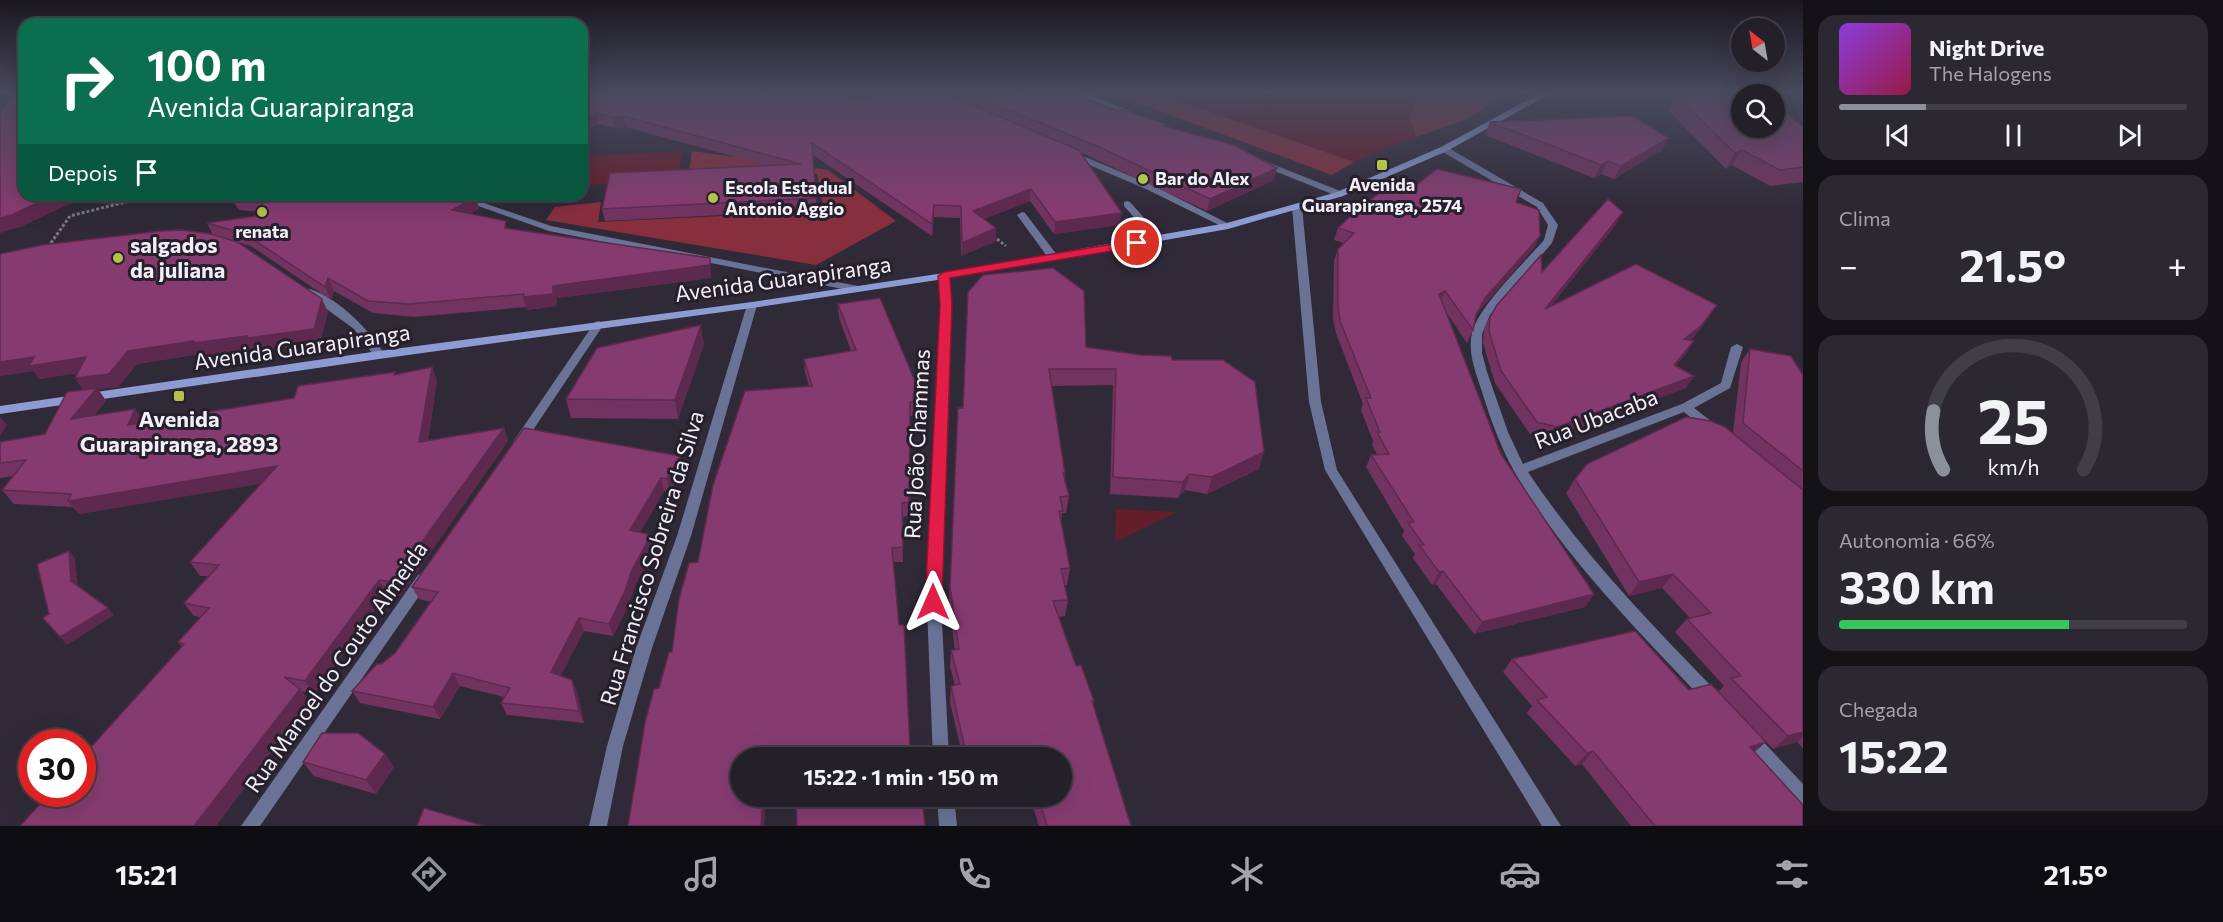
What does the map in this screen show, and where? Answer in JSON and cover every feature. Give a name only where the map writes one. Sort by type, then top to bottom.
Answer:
[{"type":"main road","name":"Avenida Guarapiranga","points":[[0,410],[379,354],[858,289],[1228,226],[1340,194],[1444,150],[1477,132]]},
{"type":"street","points":[[1444,150],[1534,200],[1548,214],[1553,225],[1549,241],[1485,314],[1477,328],[1474,343],[1496,416],[1520,470],[1573,545],[1722,709]]},
{"type":"street","points":[[1064,151],[1228,226]]},
{"type":"street","points":[[1256,160],[1340,194]]},
{"type":"street","points":[[470,201],[549,228],[858,289]]},
{"type":"street","points":[[1126,204],[1158,239]]},
{"type":"street","points":[[1297,207],[1315,402],[1331,470],[1552,826]]},
{"type":"street","points":[[1022,215],[1053,257]]},
{"type":"street","name":"Rua João Chammas","points":[[940,747],[933,583],[946,305],[944,276]]},
{"type":"street","points":[[302,287],[348,318],[371,338],[379,354]]},
{"type":"street","name":"Rua Francisco Sobreira da Silva","points":[[598,826],[615,746],[644,648],[684,536],[752,304]]},
{"type":"street","points":[[509,456],[599,324]]},
{"type":"street","name":"Rua Ubacaba","points":[[1520,470],[1686,407],[1726,385],[1737,347]]},
{"type":"street","points":[[1686,407],[1723,437]]},
{"type":"street","name":"Rua Manoel do Couto Almeida","points":[[250,826],[434,564]]},
{"type":"street","points":[[1738,727],[1803,796]]},
{"type":"street","points":[[946,807],[948,826]]},
{"type":"path","points":[[42,255],[70,216],[129,201]]},
{"type":"path","points":[[986,230],[1025,262]]},
{"type":"shaded area","points":[[1215,132],[1267,132],[1354,162],[1332,175]]},
{"type":"shaded area","points":[[1267,132],[1414,132],[1416,137],[1354,162]]},
{"type":"shaded area","points":[[1414,132],[1431,132],[1416,137]]},
{"type":"shaded area","points":[[682,151],[678,180],[588,185],[588,156]]},
{"type":"shaded area","points":[[692,151],[828,170],[896,221],[816,265],[546,220],[555,207],[601,202],[598,222],[824,211],[817,174],[688,177]]},
{"type":"shaded area","points":[[1116,509],[1177,512],[1115,542]]},
{"type":"building","points":[[0,132],[18,132],[18,201],[41,201],[0,218]]},
{"type":"building","points":[[681,132],[1035,132],[1079,150],[1122,213],[1055,222],[1031,189],[973,211],[996,228],[962,243],[961,206],[934,205],[932,224],[812,143],[816,198],[602,209],[610,173],[801,164]]},
{"type":"building","points":[[1062,132],[1184,132],[1234,145],[1277,168],[1210,199]]},
{"type":"building","points":[[1515,132],[1658,132],[1669,138],[1621,166],[1608,161],[1601,165]]},
{"type":"building","points":[[1713,132],[1731,132],[1731,138],[1785,138],[1785,132],[1803,132],[1803,167],[1780,170],[1742,150],[1735,153]]},
{"type":"building","points":[[1437,169],[1521,189],[1516,202],[1539,210],[1540,236],[1485,298],[1476,315],[1473,330],[1445,291],[1439,294],[1501,454],[1594,594],[1482,622],[1443,571],[1439,572],[1419,545],[1424,545],[1408,523],[1414,522],[1371,455],[1389,454],[1377,432],[1380,432],[1366,398],[1371,398],[1340,321],[1338,307],[1338,249],[1354,233],[1338,228],[1358,209],[1389,186],[1393,188],[1401,181],[1415,186]]},
{"type":"building","points":[[1608,199],[1623,212],[1545,309],[1636,264],[1717,305],[1701,326],[1684,339],[1694,341],[1674,365],[1694,376],[1557,427],[1537,422],[1501,371],[1489,331],[1490,317],[1497,305],[1541,255],[1542,272]]},
{"type":"building","points":[[262,201],[469,201],[452,210],[506,221],[505,228],[710,258],[710,265],[553,286],[553,294],[523,297],[524,294],[409,304],[368,301],[328,278],[325,287],[245,234],[207,223],[263,215]]},
{"type":"building","points":[[182,230],[211,234],[237,242],[322,299],[314,329],[193,343],[194,341],[128,351],[109,374],[75,378],[86,357],[29,366],[34,357],[0,362],[0,254],[42,245]]},
{"type":"building","points":[[1053,268],[1084,291],[1086,347],[1141,355],[1171,356],[1172,360],[1223,360],[1255,382],[1264,452],[1212,477],[1189,474],[1183,482],[1113,477],[1116,369],[1049,369],[1065,474],[1063,473],[1069,496],[1060,497],[1063,511],[1059,511],[1070,568],[1061,569],[1068,600],[1053,601],[1076,666],[1081,665],[1094,701],[1092,701],[1131,826],[1047,826],[1041,807],[1072,807],[1072,747],[965,747],[951,686],[960,684],[951,650],[959,649],[950,587],[958,408],[963,408],[968,292],[983,275]]},
{"type":"building","points":[[880,298],[915,381],[913,402],[910,402],[909,502],[902,503],[903,547],[892,548],[899,625],[904,625],[910,747],[730,747],[730,807],[762,807],[761,826],[628,826],[645,723],[654,689],[659,688],[669,652],[672,652],[679,599],[689,563],[698,562],[713,485],[745,391],[812,386],[804,359],[856,350],[838,304]]},
{"type":"building","points":[[701,325],[675,400],[566,399],[597,348]]},
{"type":"building","points":[[1750,349],[1791,356],[1803,375],[1803,471],[1743,423]]},
{"type":"building","points":[[432,367],[419,442],[504,428],[393,582],[379,580],[305,681],[284,677],[300,689],[194,826],[20,826],[37,807],[96,807],[96,741],[184,644],[178,642],[209,608],[184,603],[219,565],[190,562],[277,466],[68,501],[71,494],[2,490],[26,460],[0,463],[0,442],[45,434],[67,392],[97,388],[71,419],[135,409],[128,425],[294,398],[298,386],[395,372],[394,375]]},
{"type":"building","points":[[1686,417],[1711,421],[1725,427],[1803,490],[1803,732],[1788,736],[1731,678],[1741,676],[1687,619],[1711,613],[1673,574],[1639,582],[1575,479],[1587,464]]},
{"type":"building","points":[[524,428],[680,456],[667,479],[661,478],[630,530],[651,535],[632,570],[609,624],[579,618],[551,672],[572,680],[579,711],[501,703],[510,688],[453,673],[433,707],[352,691],[377,664],[381,664],[395,653],[438,592],[412,587]]},
{"type":"building","points":[[69,551],[71,581],[108,608],[60,637],[43,618],[49,614],[37,564]]},
{"type":"building","points":[[1635,631],[1689,690],[1711,684],[1766,742],[1750,747],[1803,805],[1803,826],[1655,826],[1593,751],[1587,753],[1537,700],[1547,697],[1512,659]]},
{"type":"building","points":[[322,733],[358,733],[385,754],[366,780],[303,762]]},
{"type":"building","points":[[796,807],[923,807],[925,826],[797,826]]},
{"type":"building","points":[[424,808],[484,826],[417,826]]},
{"type":"place","name":"Avenida Guarapiranga, 2574","points":[[1382,165]]},
{"type":"place","name":"Bar do Alex","points":[[1143,179]]},
{"type":"place","name":"Escola Estadual Antonio Aggio","points":[[713,198]]},
{"type":"place","name":"renata","points":[[262,212]]},
{"type":"place","name":"salgados da juliana","points":[[118,258]]},
{"type":"place","name":"Avenida Guarapiranga, 2893","points":[[179,396]]},
{"type":"route","points":[[933,602],[946,305],[944,276],[1137,243]]}]
